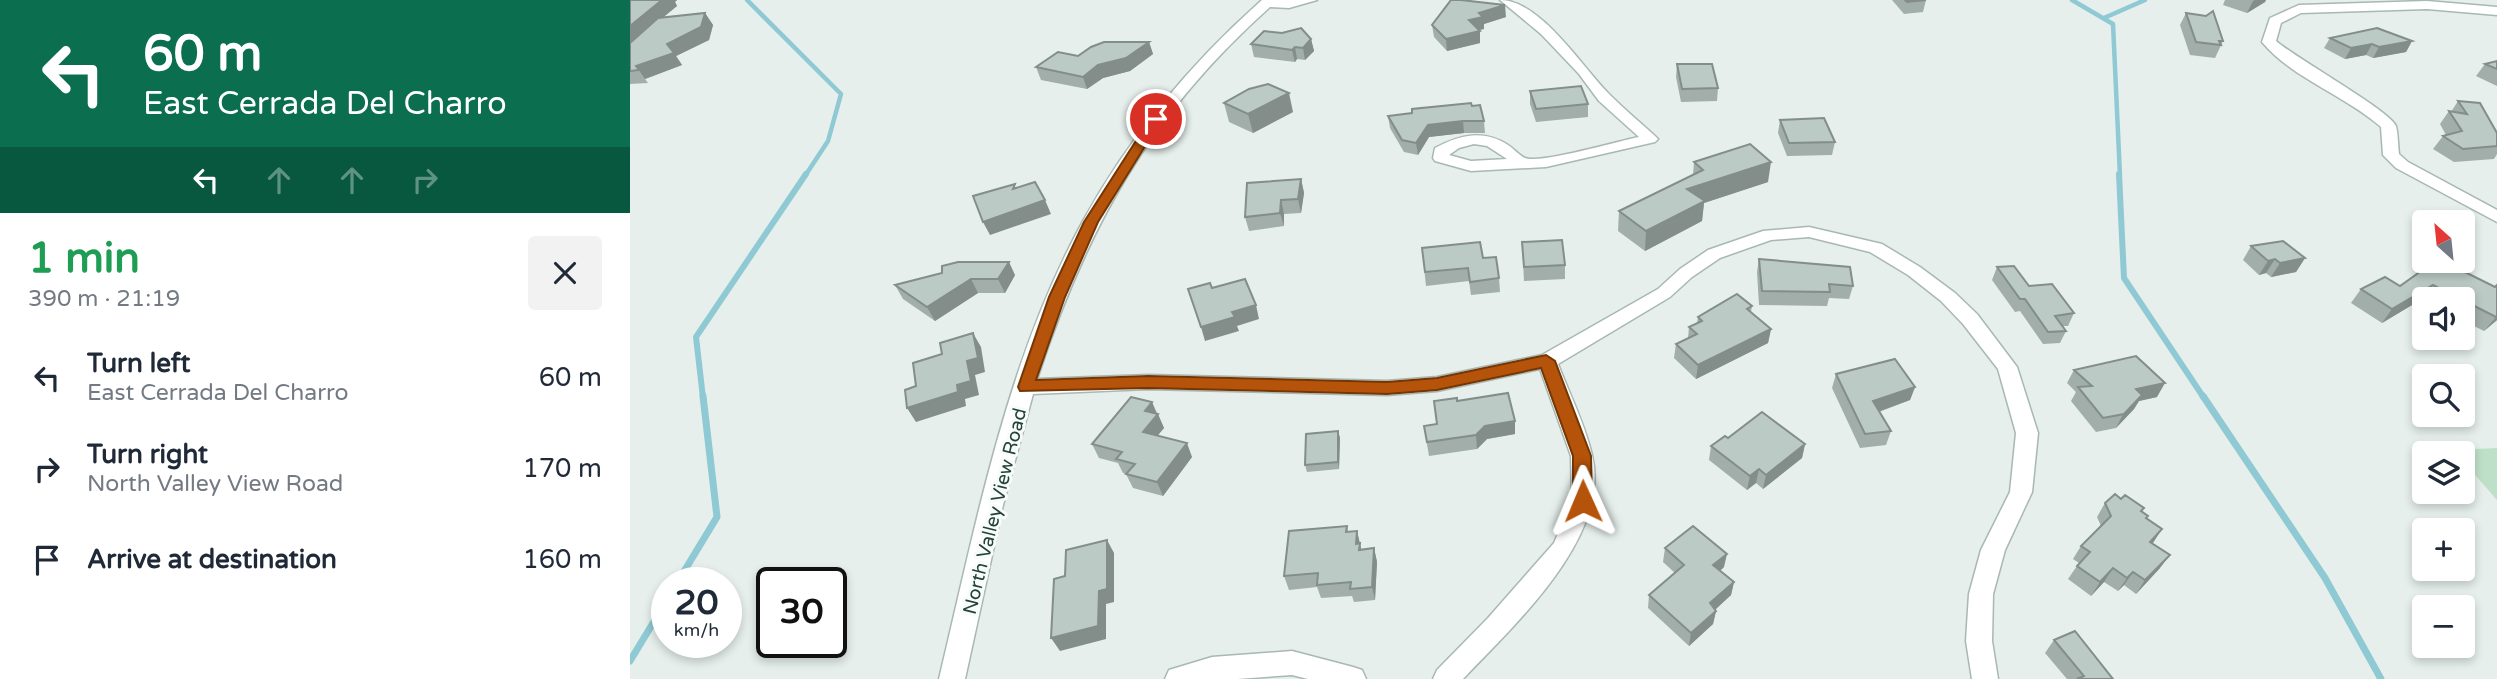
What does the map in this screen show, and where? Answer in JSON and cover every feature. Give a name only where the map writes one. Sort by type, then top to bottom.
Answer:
[{"type":"street","points":[[1268,2],[1289,4],[1311,0]]},
{"type":"street","points":[[1506,0],[1546,31],[1584,71],[1604,98],[1650,139],[1546,162],[1520,162]]},
{"type":"street","name":"North Valley View Road","points":[[952,679],[986,530],[1026,387],[1057,297],[1091,222],[1156,119],[1232,33],[1268,2]]},
{"type":"street","points":[[2497,11],[2427,5],[2299,9],[2274,21],[2269,42],[2311,76],[2372,110],[2388,126],[2391,155],[2402,165],[2497,217]]},
{"type":"street","points":[[1026,387],[1148,382],[1387,388],[1437,384],[1546,361],[1608,328],[1664,293],[1685,273],[1714,254],[1769,235],[1809,232],[1876,248],[1914,271],[1948,297],[1970,319],[2007,368],[2027,433],[2021,492],[1993,550],[1981,594],[1979,641],[1985,679]]},
{"type":"street","points":[[1446,679],[1497,626],[1563,549],[1583,501],[1582,456],[1546,361]]},
{"type":"street","points":[[1178,679],[1212,669],[1292,663],[1353,679]]},
{"type":"green space","points":[[2497,448],[2497,500],[2475,475],[2475,449]]},
{"type":"building","points":[[630,0],[662,0],[630,26]]},
{"type":"building","points":[[1451,0],[1505,5],[1479,13],[1483,17],[1469,20],[1480,31],[1446,39],[1432,25]]},
{"type":"building","points":[[2213,11],[2223,41],[2219,41],[2221,45],[2196,42],[2186,13],[2206,16]]},
{"type":"building","points":[[705,13],[701,27],[667,44],[674,53],[636,66],[639,70],[630,71],[630,43],[658,18]]},
{"type":"building","points":[[1301,28],[1311,39],[1303,48],[1295,47],[1292,50],[1251,44],[1264,31],[1282,33]]},
{"type":"building","points":[[2377,28],[2412,41],[2379,47],[2372,44],[2351,48],[2330,38]]},
{"type":"building","points":[[1104,42],[1149,42],[1126,58],[1098,65],[1083,77],[1036,67],[1058,52],[1078,56]]},
{"type":"building","points":[[2497,61],[2497,69],[2485,64]]},
{"type":"building","points":[[1677,64],[1712,64],[1718,88],[1682,89]]},
{"type":"building","points":[[1268,84],[1289,93],[1248,114],[1224,103],[1249,89]]},
{"type":"building","points":[[1581,86],[1588,104],[1536,109],[1530,91]]},
{"type":"building","points":[[2458,101],[2480,103],[2497,133],[2497,146],[2463,149],[2443,136],[2462,131],[2449,111],[2467,114]]},
{"type":"building","points":[[1471,103],[1472,106],[1480,105],[1484,121],[1428,125],[1416,143],[1402,140],[1388,116],[1412,113],[1412,109]]},
{"type":"building","points":[[1824,118],[1835,142],[1789,143],[1780,120]]},
{"type":"building","points":[[1750,144],[1771,162],[1687,189],[1705,201],[1646,231],[1619,211],[1703,170],[1694,162]]},
{"type":"building","points":[[1301,179],[1298,199],[1281,200],[1280,213],[1245,217],[1247,183]]},
{"type":"building","points":[[1035,182],[1045,200],[983,222],[973,196],[1015,184],[1013,189]]},
{"type":"building","points":[[1562,240],[1565,265],[1524,267],[1522,242]]},
{"type":"building","points":[[2283,241],[2305,258],[2280,263],[2275,259],[2268,261],[2251,246]]},
{"type":"building","points":[[1480,242],[1483,258],[1496,257],[1499,278],[1470,282],[1468,268],[1425,272],[1422,248]]},
{"type":"building","points":[[1759,259],[1850,267],[1853,286],[1829,284],[1830,292],[1762,291]]},
{"type":"building","points":[[958,262],[1009,262],[998,279],[971,279],[927,307],[895,285],[942,273],[942,266]]},
{"type":"building","points":[[2014,266],[2029,286],[2052,284],[2074,313],[2055,316],[2066,331],[2048,332],[2025,299],[2020,299],[1997,267]]},
{"type":"building","points":[[2418,273],[2467,273],[2495,287],[2497,285],[2497,316],[2475,306],[2475,287],[2412,287],[2412,297],[2392,309],[2361,289],[2385,277],[2400,286]]},
{"type":"building","points":[[1245,279],[1256,305],[1232,312],[1235,317],[1201,327],[1188,289],[1210,283],[1212,288]]},
{"type":"building","points":[[1737,294],[1752,306],[1747,309],[1771,329],[1698,365],[1676,344],[1697,334],[1689,327],[1702,321],[1698,317]]},
{"type":"building","points":[[973,333],[978,358],[967,361],[971,381],[957,385],[958,392],[907,408],[905,390],[916,386],[913,363],[942,354],[940,343]]},
{"type":"building","points":[[2136,356],[2165,383],[2136,389],[2142,395],[2124,414],[2103,418],[2078,387],[2092,386],[2074,370]]},
{"type":"building","points":[[1895,359],[1915,387],[1873,401],[1891,431],[1865,434],[1836,374]]},
{"type":"building","points":[[1508,393],[1515,421],[1485,426],[1476,435],[1427,442],[1424,426],[1437,424],[1434,401],[1457,398],[1457,401]]},
{"type":"building","points":[[1131,397],[1152,402],[1145,411],[1158,414],[1143,432],[1187,443],[1157,482],[1126,474],[1135,464],[1116,459],[1122,452],[1092,444]]},
{"type":"building","points":[[1762,412],[1805,444],[1766,475],[1759,469],[1750,476],[1711,446],[1725,436],[1728,438]]},
{"type":"building","points":[[1338,431],[1338,462],[1305,465],[1306,434]]},
{"type":"building","points":[[2115,494],[2121,499],[2125,495],[2144,508],[2141,511],[2148,516],[2146,518],[2162,529],[2150,542],[2170,555],[2145,580],[2133,572],[2127,578],[2113,568],[2100,582],[2077,566],[2090,552],[2081,546],[2111,516],[2105,503]]},
{"type":"building","points":[[1347,526],[1346,532],[1357,531],[1356,544],[1360,543],[1359,550],[1374,548],[1372,587],[1350,589],[1351,582],[1317,585],[1318,573],[1284,576],[1289,531]]},
{"type":"building","points":[[1693,526],[1727,554],[1713,565],[1734,582],[1710,603],[1716,611],[1691,633],[1649,595],[1684,565],[1665,548]]},
{"type":"building","points":[[1107,540],[1107,589],[1099,591],[1098,626],[1051,638],[1054,579],[1065,576],[1066,550]]},
{"type":"building","points":[[2075,631],[2113,679],[2077,679],[2084,676],[2054,640]]},
{"type":"waterway","points":[[747,0],[841,94],[828,141],[805,176]]},
{"type":"waterway","points":[[2072,0],[2113,24],[2120,176]]},
{"type":"waterway","points":[[2104,18],[2145,0]]},
{"type":"waterway","points":[[703,398],[696,337],[806,174]]},
{"type":"waterway","points":[[2119,174],[2124,278],[2204,398]]},
{"type":"waterway","points":[[687,567],[717,517],[703,396]]},
{"type":"waterway","points":[[2203,396],[2325,578],[2381,679]]},
{"type":"waterway","points":[[630,661],[651,626]]},
{"type":"route","points":[[1156,119],[1091,222],[1057,297],[1026,387],[1148,382],[1387,388],[1437,384],[1546,361],[1582,456],[1583,501]]}]
